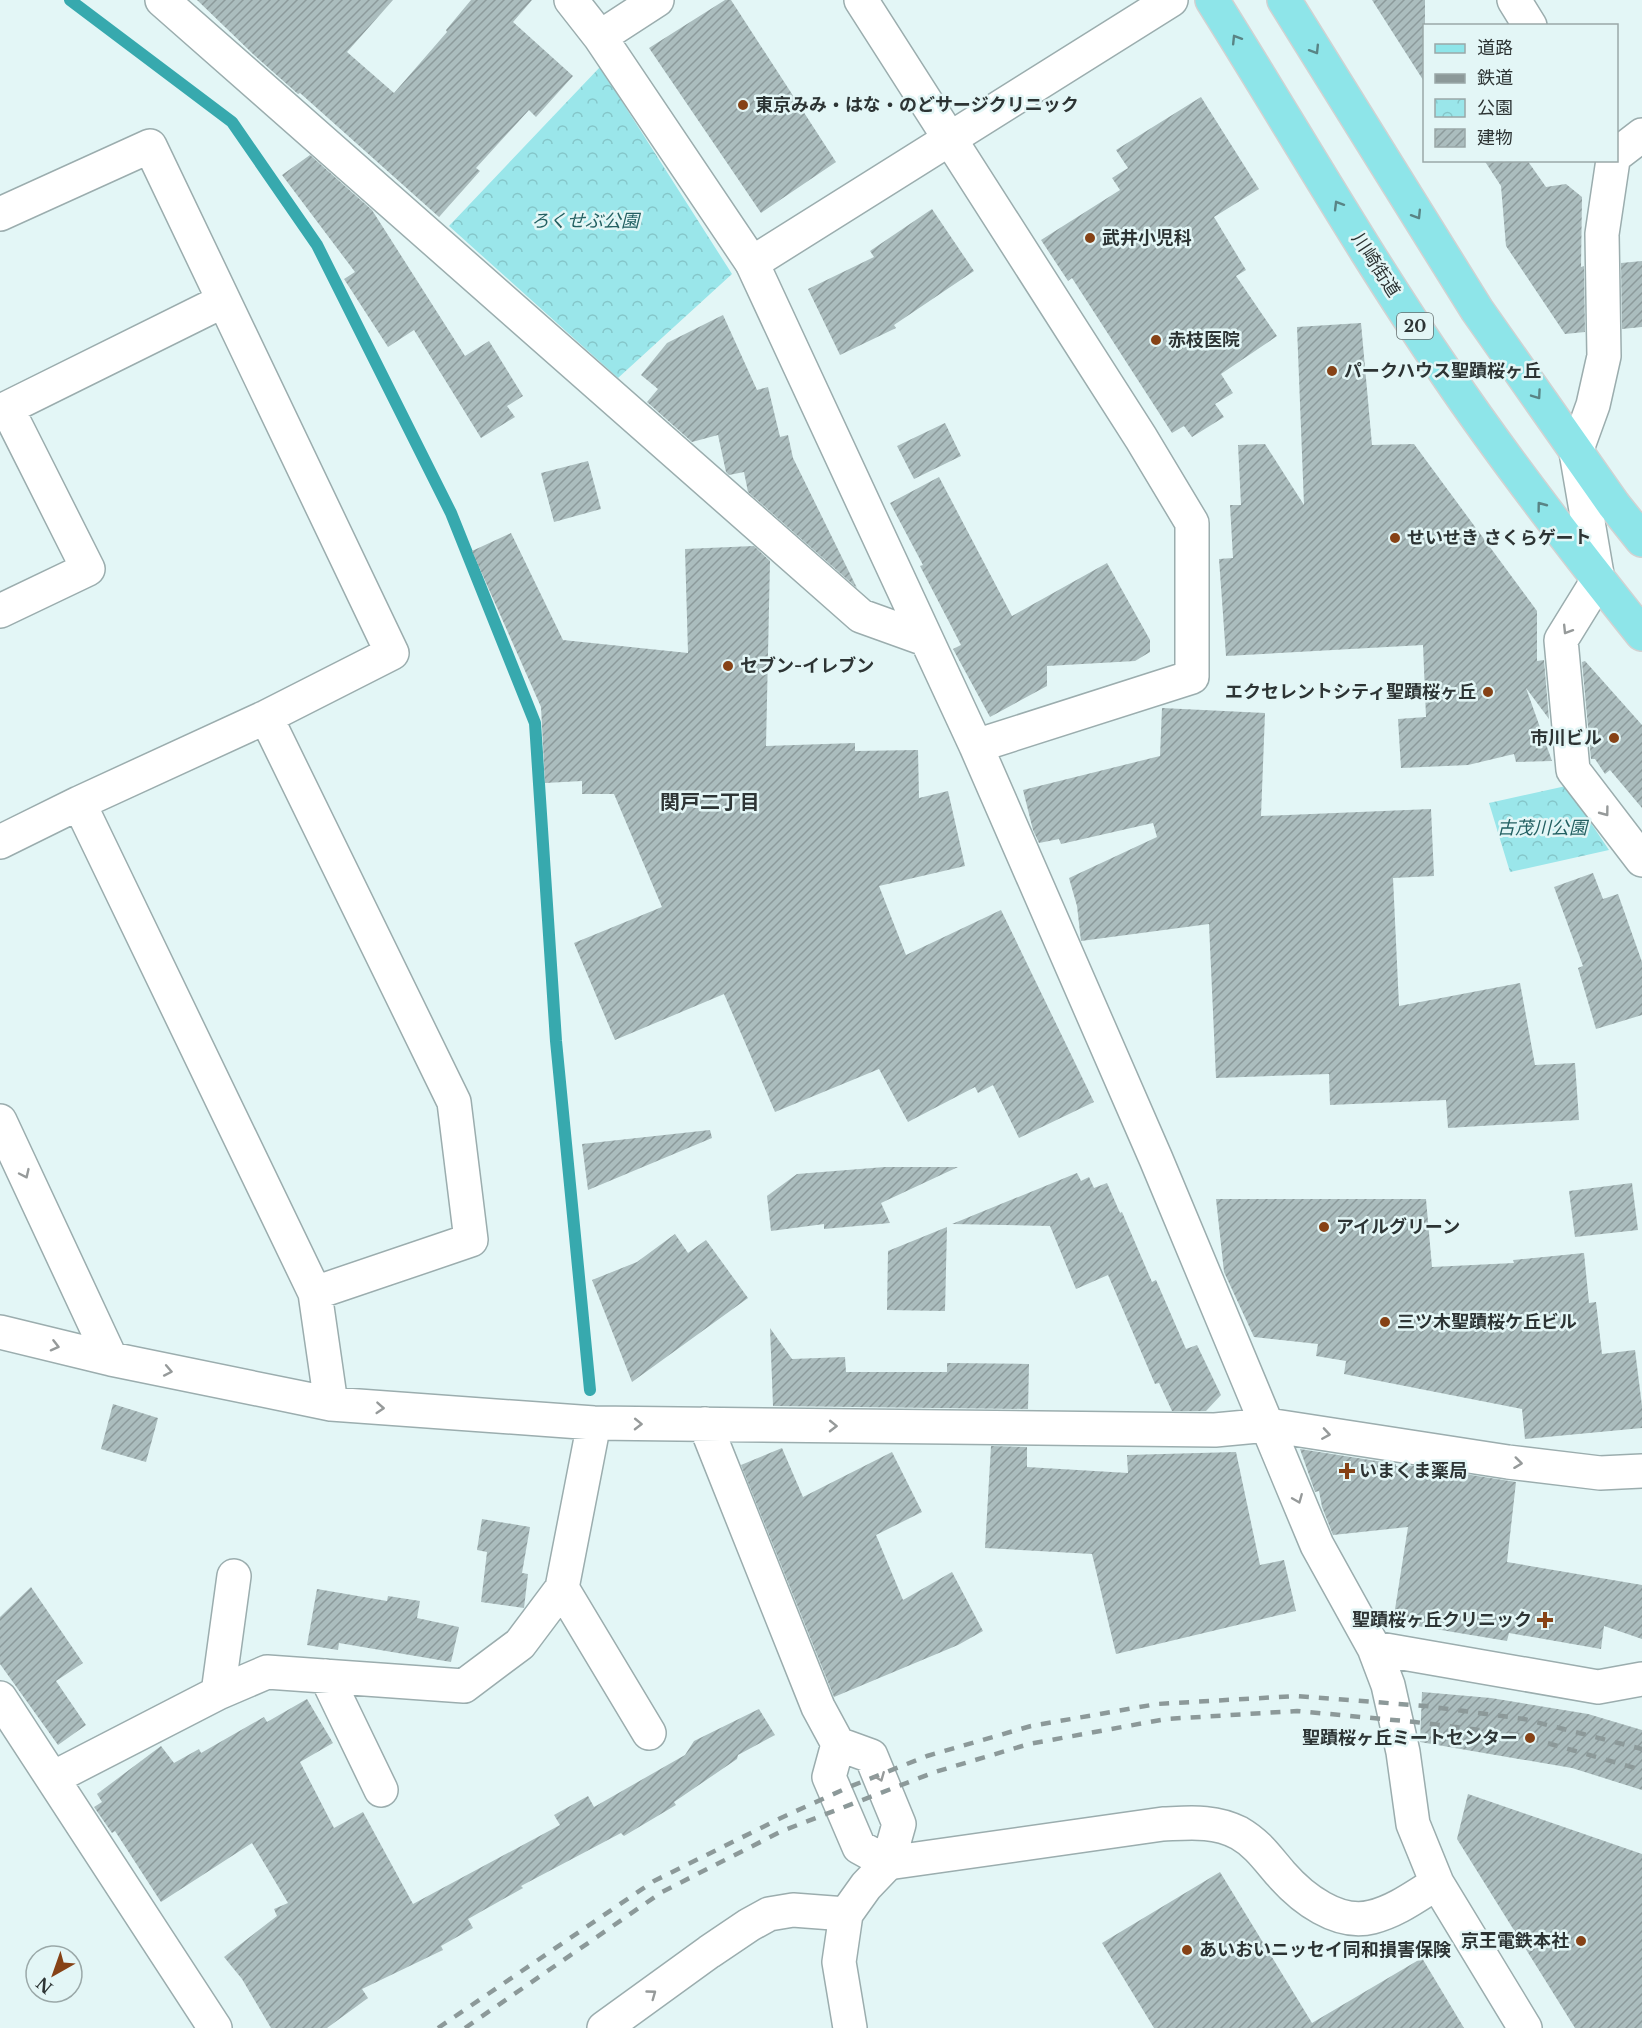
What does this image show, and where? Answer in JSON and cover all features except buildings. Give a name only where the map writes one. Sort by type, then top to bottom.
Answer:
[{"type":"main road","name":"川崎街道","points":[[1212,0],[1444,371],[1494,443],[1642,634]]},
{"type":"main road","points":[[1284,0],[1478,310],[1576,452],[1642,540]]},
{"type":"street","points":[[162,0],[861,616],[925,639]]},
{"type":"street","points":[[571,0],[600,37],[752,263],[976,746],[1156,1158],[1317,1545],[1374,1648],[1391,1696],[1403,1752],[1413,1824],[1437,1883],[1525,2028]]},
{"type":"street","points":[[600,37],[657,0]]},
{"type":"street","points":[[861,0],[1141,438],[1192,523],[1192,677],[976,746]]},
{"type":"street","points":[[752,263],[1172,0]]},
{"type":"street","points":[[1514,0],[1529,24]]},
{"type":"street","points":[[1618,154],[1642,135]]},
{"type":"street","points":[[0,214],[150,146],[392,653],[266,717],[0,842]]},
{"type":"street","points":[[1613,162],[1602,234],[1604,356],[1593,405],[1576,452],[1598,580],[1561,640],[1573,770],[1642,860]]},
{"type":"street","points":[[0,611],[88,569],[7,408],[223,301]]},
{"type":"street","points":[[266,717],[454,1102],[471,1240],[315,1293]]},
{"type":"street","points":[[79,803],[315,1293],[331,1404]]},
{"type":"street","points":[[0,1121],[111,1359]]},
{"type":"street","points":[[0,1332],[111,1359],[331,1404],[594,1423],[1215,1430],[1268,1425],[1496,1460],[1600,1473],[1642,1471]]},
{"type":"street","points":[[53,1778],[218,1693],[267,1672],[464,1686],[520,1644],[562,1588],[594,1423]]},
{"type":"street","points":[[705,1424],[818,1707],[838,1744],[871,1756],[899,1824],[888,1863],[866,1886],[846,1914],[839,1962],[850,2028]]},
{"type":"street","points":[[218,1693],[234,1576]]},
{"type":"street","points":[[562,1588],[649,1732]]},
{"type":"street","points":[[1374,1648],[1598,1687],[1642,1679]]},
{"type":"street","points":[[326,1676],[381,1791]]},
{"type":"street","points":[[0,1698],[215,2028]]},
{"type":"street","points":[[838,1744],[830,1778],[859,1847],[888,1863],[1163,1824],[1208,1822],[1238,1833],[1263,1851],[1299,1892],[1321,1907],[1345,1917],[1370,1918],[1394,1909],[1437,1883]]},
{"type":"street","points":[[604,2028],[717,1947],[769,1914],[793,1910],[846,1914]]},
{"type":"green space","name":"ろくせぶ公園","points":[[600,67],[732,274],[618,378],[449,226]]},
{"type":"green space","name":"古茂川公園","points":[[1566,786],[1609,850],[1510,872],[1489,803]]},
{"type":"waterway","points":[[70,0],[232,122],[317,245],[451,513],[535,723],[556,1041],[590,1390]]},
{"type":"railway","points":[[438,2028],[654,1881],[849,1787],[927,1756],[1031,1726],[1157,1704],[1296,1696],[1426,1706],[1524,1719],[1642,1749]]},
{"type":"railway","points":[[465,2028],[662,1892],[782,1831],[935,1772],[1029,1744],[1166,1719],[1297,1711],[1519,1735],[1642,1770]]},
{"type":"place","name":"東京みみ・はな・のどサージクリニック","points":[[743,105]]},
{"type":"place","name":"武井小児科","points":[[1090,238]]},
{"type":"place","name":"赤枝医院","points":[[1156,340]]},
{"type":"place","name":"パークハウス聖蹟桜ヶ丘","points":[[1332,371]]},
{"type":"place","name":"せいせき さくらゲート","points":[[1395,538]]},
{"type":"place","name":"セブン-イレブン","points":[[728,666]]},
{"type":"place","name":"エクセレントシティ聖蹟桜ヶ丘","points":[[1488,692]]},
{"type":"place","name":"市川ビル","points":[[1614,738]]},
{"type":"place","name":"アイルグリーン","points":[[1324,1227]]},
{"type":"place","name":"三ツ木聖蹟桜ケ丘ビル","points":[[1385,1322]]},
{"type":"place","name":"いまくま薬局","points":[[1347,1471]]},
{"type":"place","name":"聖蹟桜ヶ丘クリニック","points":[[1545,1620]]},
{"type":"place","name":"聖蹟桜ヶ丘ミートセンター","points":[[1530,1738]]},
{"type":"place","name":"京王電鉄本社","points":[[1581,1941]]},
{"type":"place","name":"あいおいニッセイ同和損害保険","points":[[1187,1950]]},
{"type":"district","name":"関戸二丁目","points":[[710,802]]}]
